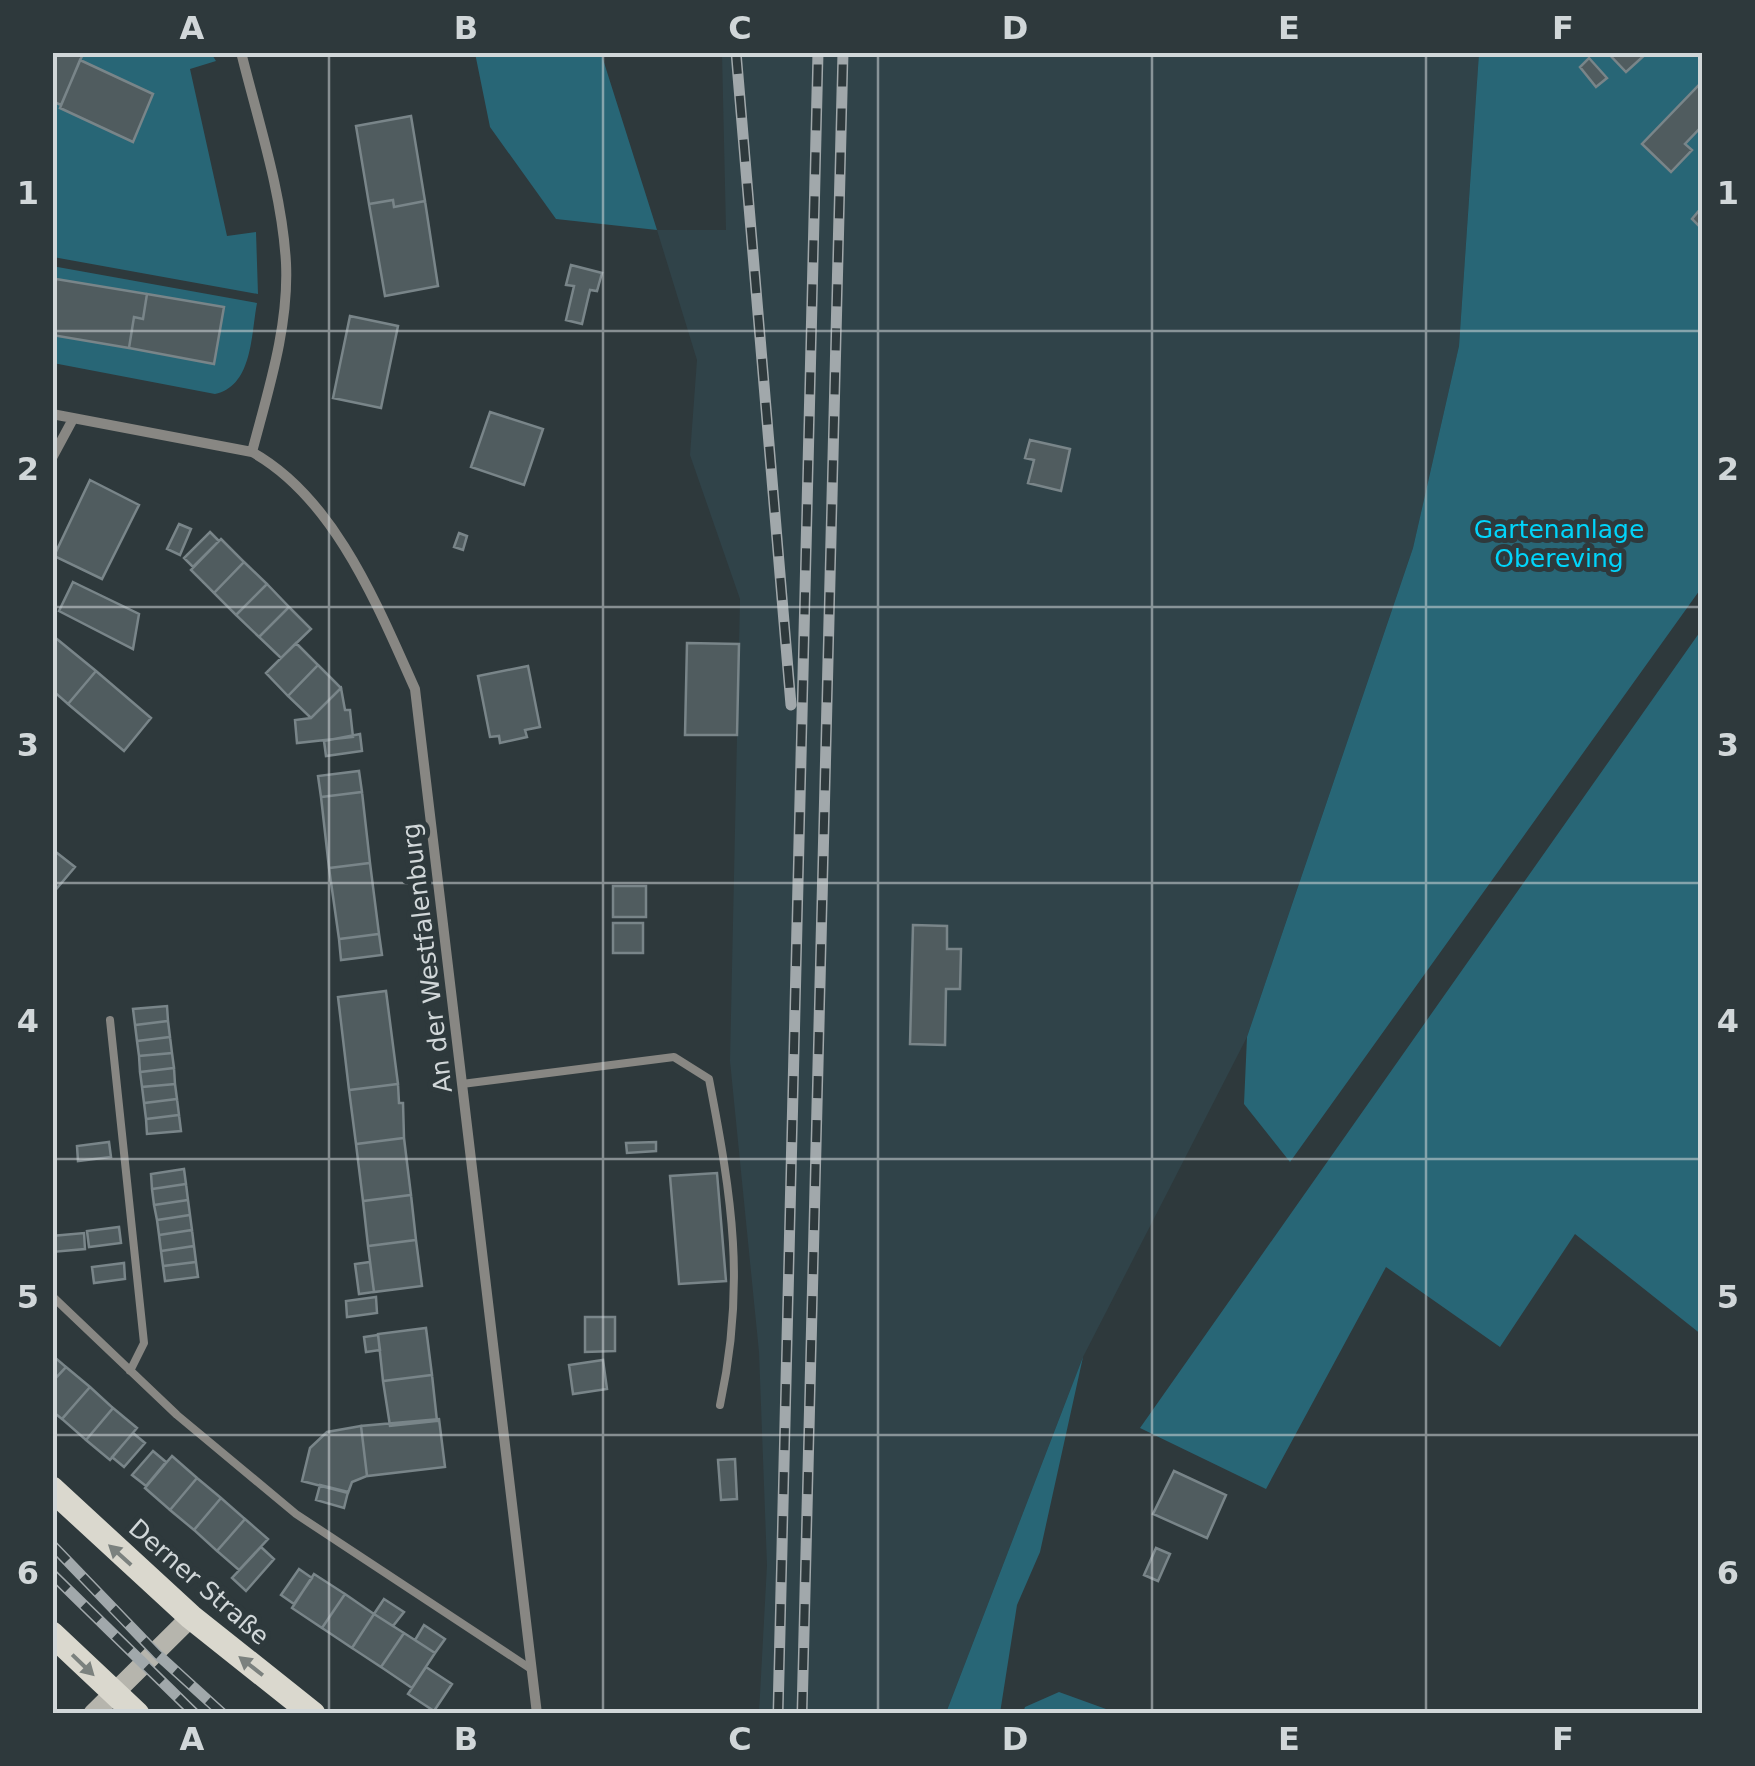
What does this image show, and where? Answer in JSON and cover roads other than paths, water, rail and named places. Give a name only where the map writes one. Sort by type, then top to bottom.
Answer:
[{"type":"main road","name":"Derner Straße","points":[[52,1489],[191,1618],[313,1714]]},
{"type":"main road","points":[[52,1634],[137,1714]]},
{"type":"street","points":[[241,52],[275,188],[286,265],[279,349],[252,452]]},
{"type":"street","name":"An der Westfalenburg","points":[[52,414],[252,452],[270,462],[316,509],[372,593],[415,689],[537,1714]]},
{"type":"street","points":[[52,458],[73,418]]},
{"type":"street","points":[[93,1714],[191,1618]]},
{"type":"lane","points":[[110,1020],[144,1342],[130,1370]]},
{"type":"lane","points":[[462,1084],[674,1057],[709,1080],[736,1234],[736,1299],[720,1405]]},
{"type":"lane","points":[[52,1296],[130,1370],[296,1514],[532,1669]]},
{"type":"railway","points":[[736,52],[791,705]]},
{"type":"railway","points":[[778,1714],[818,52]]},
{"type":"railway","points":[[802,1714],[843,52]]},
{"type":"railway","points":[[52,1545],[157,1654],[223,1714]]},
{"type":"railway","points":[[52,1574],[195,1714]]},
{"type":"park label","name":"Gartenanlage Obereving","points":[[1559,544]]}]
